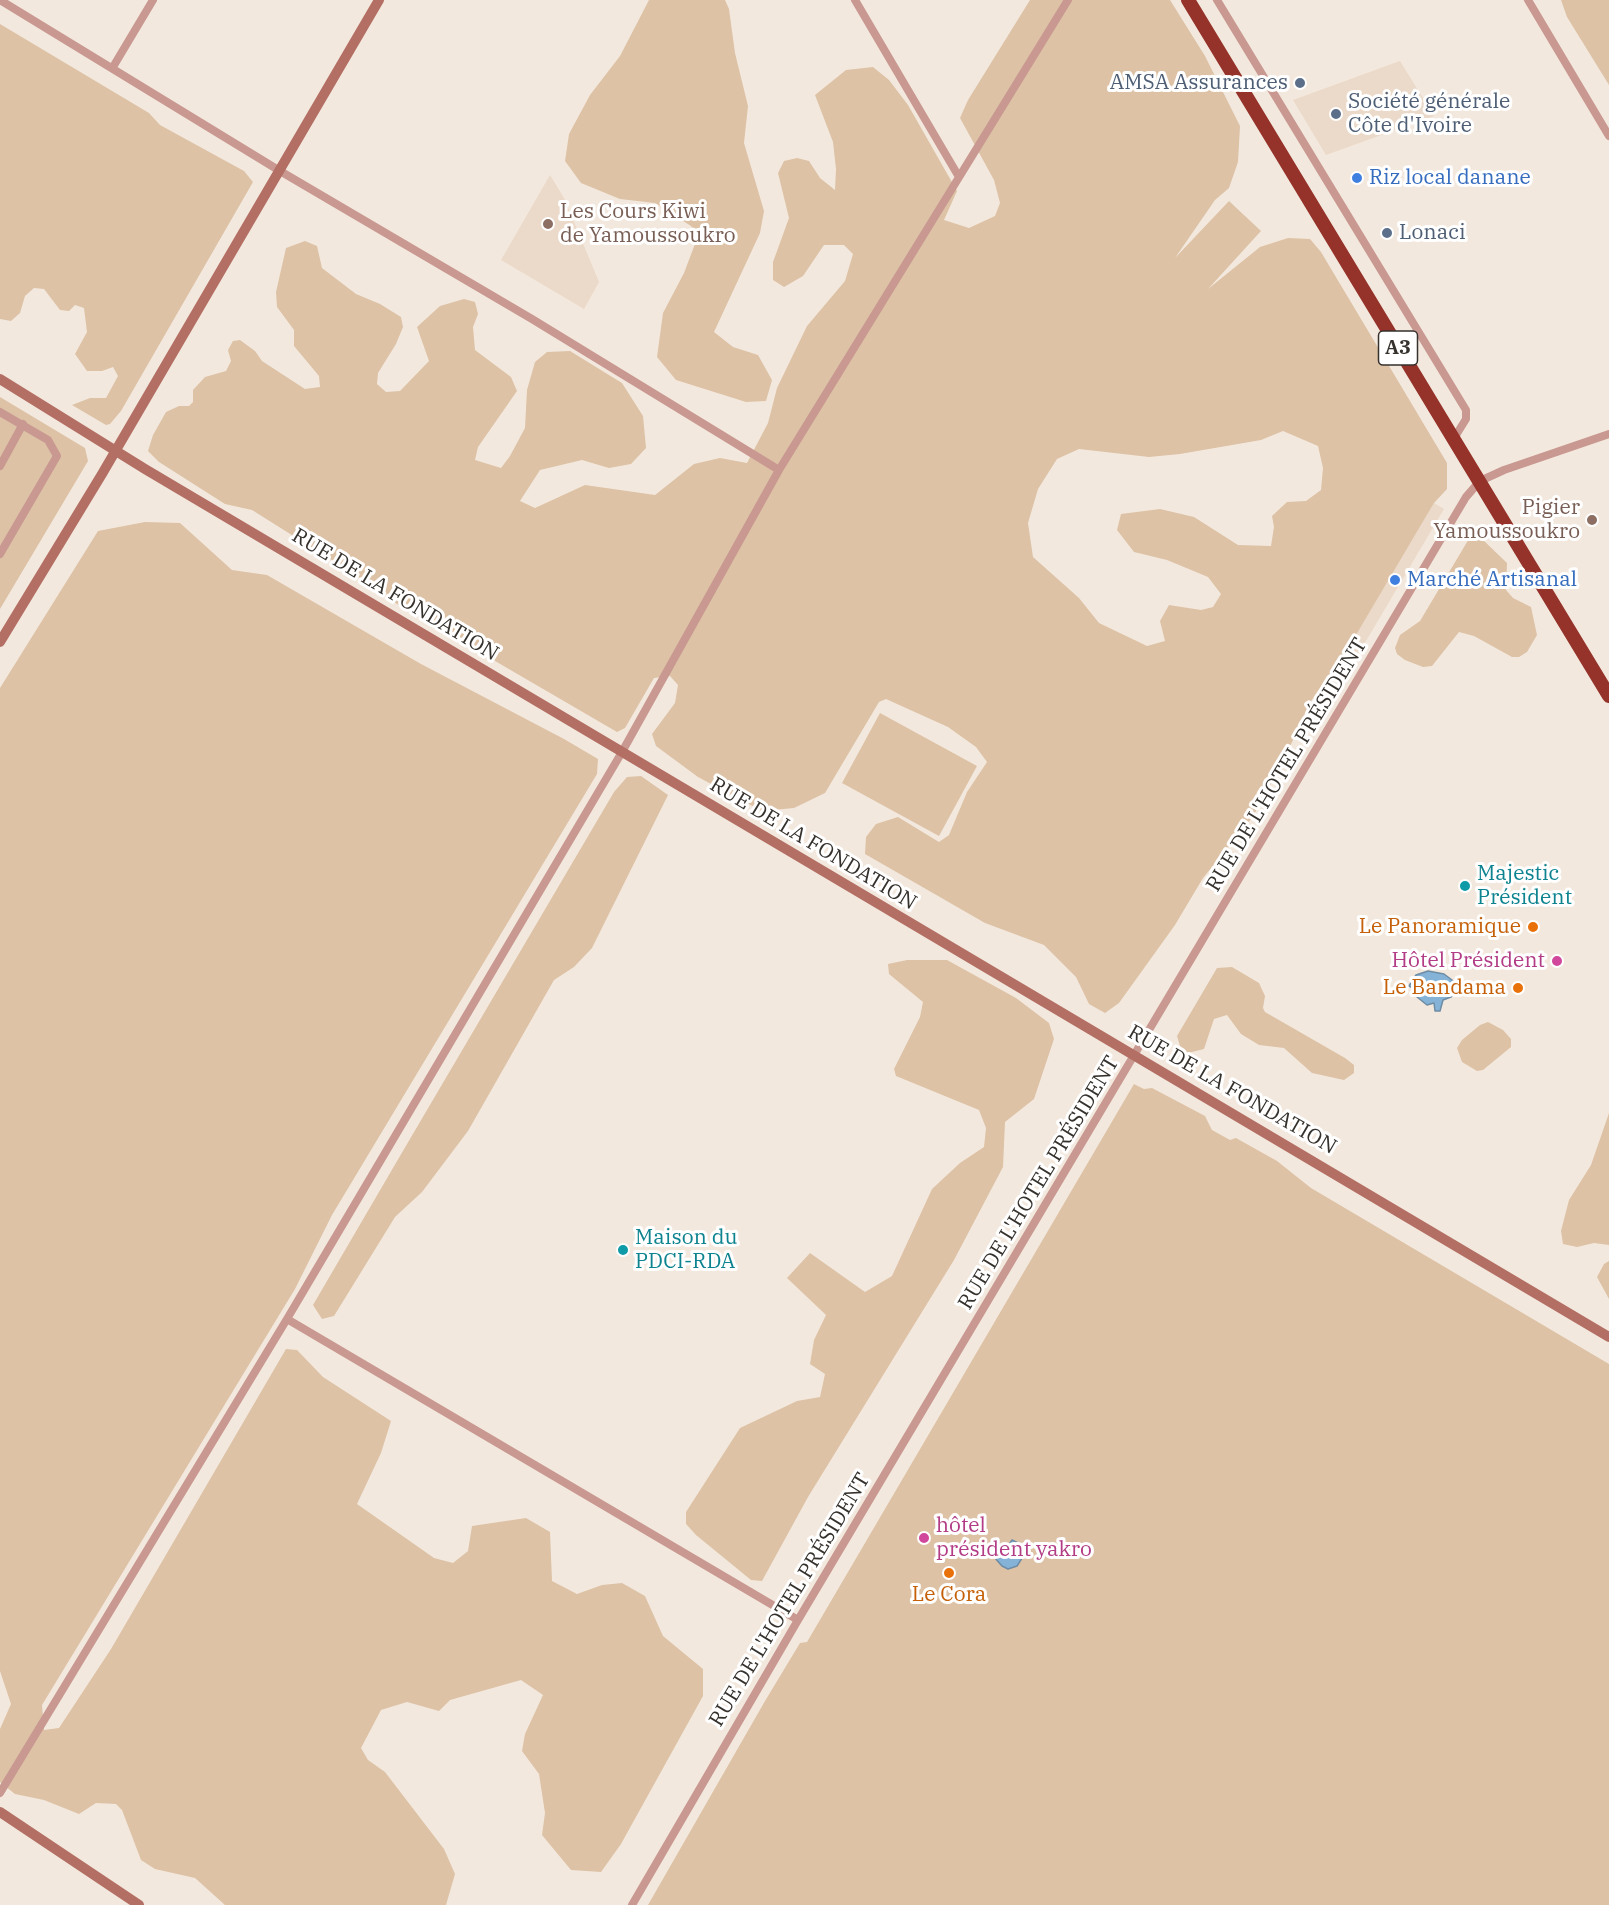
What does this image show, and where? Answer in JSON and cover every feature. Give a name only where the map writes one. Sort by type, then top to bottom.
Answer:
[{"type":"highway","name":"A3","points":[[1188,0],[1609,696]]},
{"type":"street","points":[[0,0],[280,171],[532,318],[779,470]]},
{"type":"street","points":[[113,67],[153,0]]},
{"type":"street","points":[[0,642],[379,0]]},
{"type":"street","points":[[855,0],[959,177]]},
{"type":"street","points":[[0,1793],[287,1319],[622,752],[779,470],[1068,0]]},
{"type":"street","points":[[1217,0],[1466,410],[1466,419],[1453,440]]},
{"type":"street","points":[[1528,0],[1609,136]]},
{"type":"street","name":"RUE DE LA FONDATION","points":[[0,379],[622,752],[1609,1337]]},
{"type":"street","points":[[0,412],[48,440],[57,456],[0,554]]},
{"type":"street","points":[[0,466],[23,424]]},
{"type":"street","points":[[1480,481],[1609,434]]},
{"type":"street","name":"RUE DE L'HOTEL PRÉSIDENT","points":[[632,1905],[798,1620],[1135,1057],[1458,510],[1480,481]]},
{"type":"street","points":[[287,1319],[798,1620]]},
{"type":"street","points":[[0,1812],[139,1905]]},
{"type":"shaded area","points":[[649,0],[725,0],[729,9],[735,53],[748,106],[744,143],[764,211],[760,233],[714,332],[733,347],[758,355],[772,380],[766,401],[746,402],[676,380],[657,357],[663,313],[684,273],[698,236],[691,226],[655,203],[620,199],[581,183],[565,161],[569,134],[590,95],[620,56]]},
{"type":"shaded area","points":[[1030,0],[1170,0],[1205,56],[1240,126],[1238,162],[1229,188],[1215,200],[1175,258],[1229,201],[1261,231],[1208,289],[1260,247],[1288,238],[1310,239],[1321,252],[1447,463],[1447,489],[1434,503],[1346,652],[1309,704],[1284,760],[1252,818],[1203,878],[1175,925],[1119,1003],[1105,1013],[1089,1004],[1076,977],[1044,945],[985,923],[865,854],[866,837],[876,824],[898,817],[939,842],[949,835],[967,792],[987,762],[976,747],[948,727],[886,699],[879,702],[825,793],[794,808],[762,811],[698,777],[656,746],[652,734],[675,703],[678,685],[670,676],[654,678],[625,728],[617,732],[392,601],[357,576],[252,510],[225,504],[159,462],[148,451],[153,435],[166,412],[179,406],[189,406],[193,402],[193,390],[205,377],[226,371],[231,361],[228,350],[233,341],[240,340],[255,351],[262,361],[305,389],[320,387],[319,376],[294,346],[294,330],[277,307],[276,292],[286,248],[305,241],[317,246],[322,268],[356,294],[380,304],[401,317],[403,327],[396,344],[378,373],[377,384],[386,392],[400,391],[429,361],[417,327],[440,306],[464,299],[475,302],[478,314],[473,327],[475,350],[511,377],[517,391],[478,447],[475,460],[501,468],[510,456],[525,428],[527,390],[535,362],[547,352],[570,351],[622,383],[643,416],[646,448],[631,464],[609,468],[582,460],[540,470],[520,501],[535,508],[585,485],[655,495],[694,464],[720,458],[747,463],[768,423],[777,388],[807,326],[845,281],[853,254],[844,245],[824,245],[803,276],[784,287],[773,280],[773,262],[789,218],[778,173],[784,161],[797,158],[809,161],[820,178],[835,190],[836,169],[833,142],[815,95],[846,70],[873,67],[889,80],[908,105],[957,191],[944,220],[969,228],[995,216],[1000,203],[994,180],[960,118],[968,100]],"holes":[[[1283,431],[1318,446],[1323,468],[1321,490],[1306,501],[1287,502],[1272,516],[1274,527],[1271,546],[1238,545],[1194,517],[1160,509],[1121,514],[1117,530],[1134,552],[1167,560],[1208,577],[1221,594],[1213,607],[1201,610],[1169,605],[1160,621],[1165,641],[1147,646],[1099,623],[1079,598],[1033,557],[1028,523],[1038,489],[1057,459],[1079,449],[1149,457],[1261,440]]]},
{"type":"shaded area","points":[[1561,0],[1609,0],[1609,85],[1567,17]]},
{"type":"shaded area","points":[[0,24],[149,113],[160,125],[244,171],[253,182],[121,411],[110,424],[106,425],[72,405],[90,398],[106,398],[118,376],[113,367],[102,371],[87,371],[75,354],[87,332],[84,308],[75,305],[69,311],[60,310],[44,289],[34,288],[25,296],[20,313],[11,321],[0,319]]},
{"type":"shaded area","points":[[1400,61],[1434,116],[1326,155],[1293,100]]},
{"type":"shaded area","name":"Les Cours Kiwi de Yamoussoukro","points":[[550,175],[564,198],[599,282],[584,309],[501,260]]},
{"type":"shaded area","points":[[0,397],[85,448],[88,461],[0,609]]},
{"type":"shaded area","name":"Marché Artisanal","points":[[1434,503],[1444,509],[1356,658],[1346,652]]},
{"type":"shaded area","points":[[145,522],[180,523],[232,570],[267,575],[421,664],[564,739],[598,759],[597,774],[332,1215],[295,1289],[42,1705],[44,1730],[59,1728],[111,1649],[286,1349],[297,1350],[323,1377],[391,1421],[381,1453],[357,1504],[434,1558],[453,1563],[468,1551],[472,1526],[526,1518],[550,1532],[552,1581],[577,1594],[602,1585],[622,1583],[645,1596],[663,1636],[703,1669],[703,1696],[621,1844],[601,1872],[571,1870],[542,1835],[545,1813],[539,1774],[522,1751],[525,1734],[543,1695],[521,1680],[450,1700],[439,1711],[407,1702],[381,1710],[361,1748],[368,1760],[385,1772],[444,1849],[455,1874],[446,1905],[225,1905],[195,1878],[155,1869],[141,1860],[122,1810],[116,1804],[96,1803],[79,1814],[44,1800],[15,1794],[0,1782],[0,1729],[11,1704],[0,1671],[0,688],[98,531]]},
{"type":"shaded area","points":[[1470,537],[1481,538],[1507,563],[1506,590],[1513,598],[1531,607],[1537,635],[1527,652],[1519,657],[1512,657],[1474,636],[1459,632],[1432,666],[1423,667],[1405,660],[1397,654],[1395,648],[1400,635],[1420,621]]},
{"type":"shaded area","points":[[880,713],[977,766],[939,836],[842,783]]},
{"type":"shaded area","points":[[641,776],[668,795],[592,948],[574,967],[554,980],[468,1131],[422,1192],[395,1217],[334,1316],[322,1319],[313,1305],[407,1144],[614,792],[627,777]]},
{"type":"shaded area","points":[[907,960],[947,960],[1016,998],[1049,1023],[1054,1039],[1034,1099],[1005,1122],[1003,1167],[954,1260],[808,1497],[762,1581],[751,1580],[696,1535],[686,1524],[686,1512],[740,1428],[797,1401],[820,1397],[825,1374],[810,1364],[814,1340],[826,1315],[787,1278],[810,1253],[865,1292],[892,1276],[932,1189],[960,1163],[984,1147],[986,1128],[979,1110],[896,1076],[894,1069],[920,1017],[923,1002],[889,974],[888,964]]},
{"type":"shaded area","points":[[1232,967],[1259,983],[1265,996],[1263,1008],[1265,1012],[1345,1058],[1354,1065],[1354,1073],[1344,1080],[1312,1073],[1284,1048],[1259,1045],[1241,1034],[1227,1015],[1214,1019],[1204,1049],[1188,1053],[1180,1046],[1177,1036],[1217,968]]},
{"type":"shaded area","points":[[1488,1022],[1503,1030],[1511,1039],[1511,1047],[1483,1070],[1477,1071],[1462,1062],[1457,1048],[1462,1040],[1480,1025]]},
{"type":"shaded area","points":[[1134,1084],[1144,1089],[1152,1088],[1205,1116],[1212,1130],[1230,1140],[1236,1138],[1277,1161],[1311,1188],[1609,1364],[1609,1905],[648,1905],[765,1701],[800,1643],[807,1642]]},
{"type":"shaded area","points":[[1609,1113],[1609,1245],[1594,1243],[1577,1247],[1563,1244],[1561,1231],[1569,1200],[1591,1165]]},
{"type":"shaded area","points":[[1609,1261],[1609,1299],[1597,1277],[1604,1264]]},
{"type":"water","points":[[1428,971],[1444,974],[1456,983],[1456,989],[1451,997],[1443,1000],[1440,1011],[1435,1011],[1434,1003],[1427,1005],[1417,997],[1420,991],[1428,987],[1444,992],[1441,987],[1426,982],[1415,989],[1409,986],[1416,975]]},
{"type":"water","points":[[1012,1540],[1020,1544],[1024,1555],[1017,1566],[1008,1569],[995,1558],[1011,1556],[1013,1551],[1010,1543]]},
{"type":"place","name":"AMSA Assurances","points":[[1300,83]]},
{"type":"place","name":"Société générale Côte d'Ivoire","points":[[1336,114]]},
{"type":"place","name":"Riz local danane","points":[[1357,178]]},
{"type":"place","name":"Les Cours Kiwi de Yamoussoukro","points":[[548,224]]},
{"type":"place","name":"Lonaci","points":[[1387,233]]},
{"type":"place","name":"Pigier Yamoussoukro","points":[[1592,520]]},
{"type":"place","name":"Marché Artisanal","points":[[1395,580]]},
{"type":"place","name":"Majestic Président","points":[[1465,886]]},
{"type":"place","name":"Le Panoramique","points":[[1533,927]]},
{"type":"place","name":"Hôtel Président","points":[[1557,961]]},
{"type":"place","name":"Le Bandama","points":[[1518,988]]},
{"type":"place","name":"Maison du PDCI-RDA","points":[[623,1250]]},
{"type":"place","name":"hôtel président yakro","points":[[924,1538]]},
{"type":"place","name":"Le Cora","points":[[949,1573]]}]
